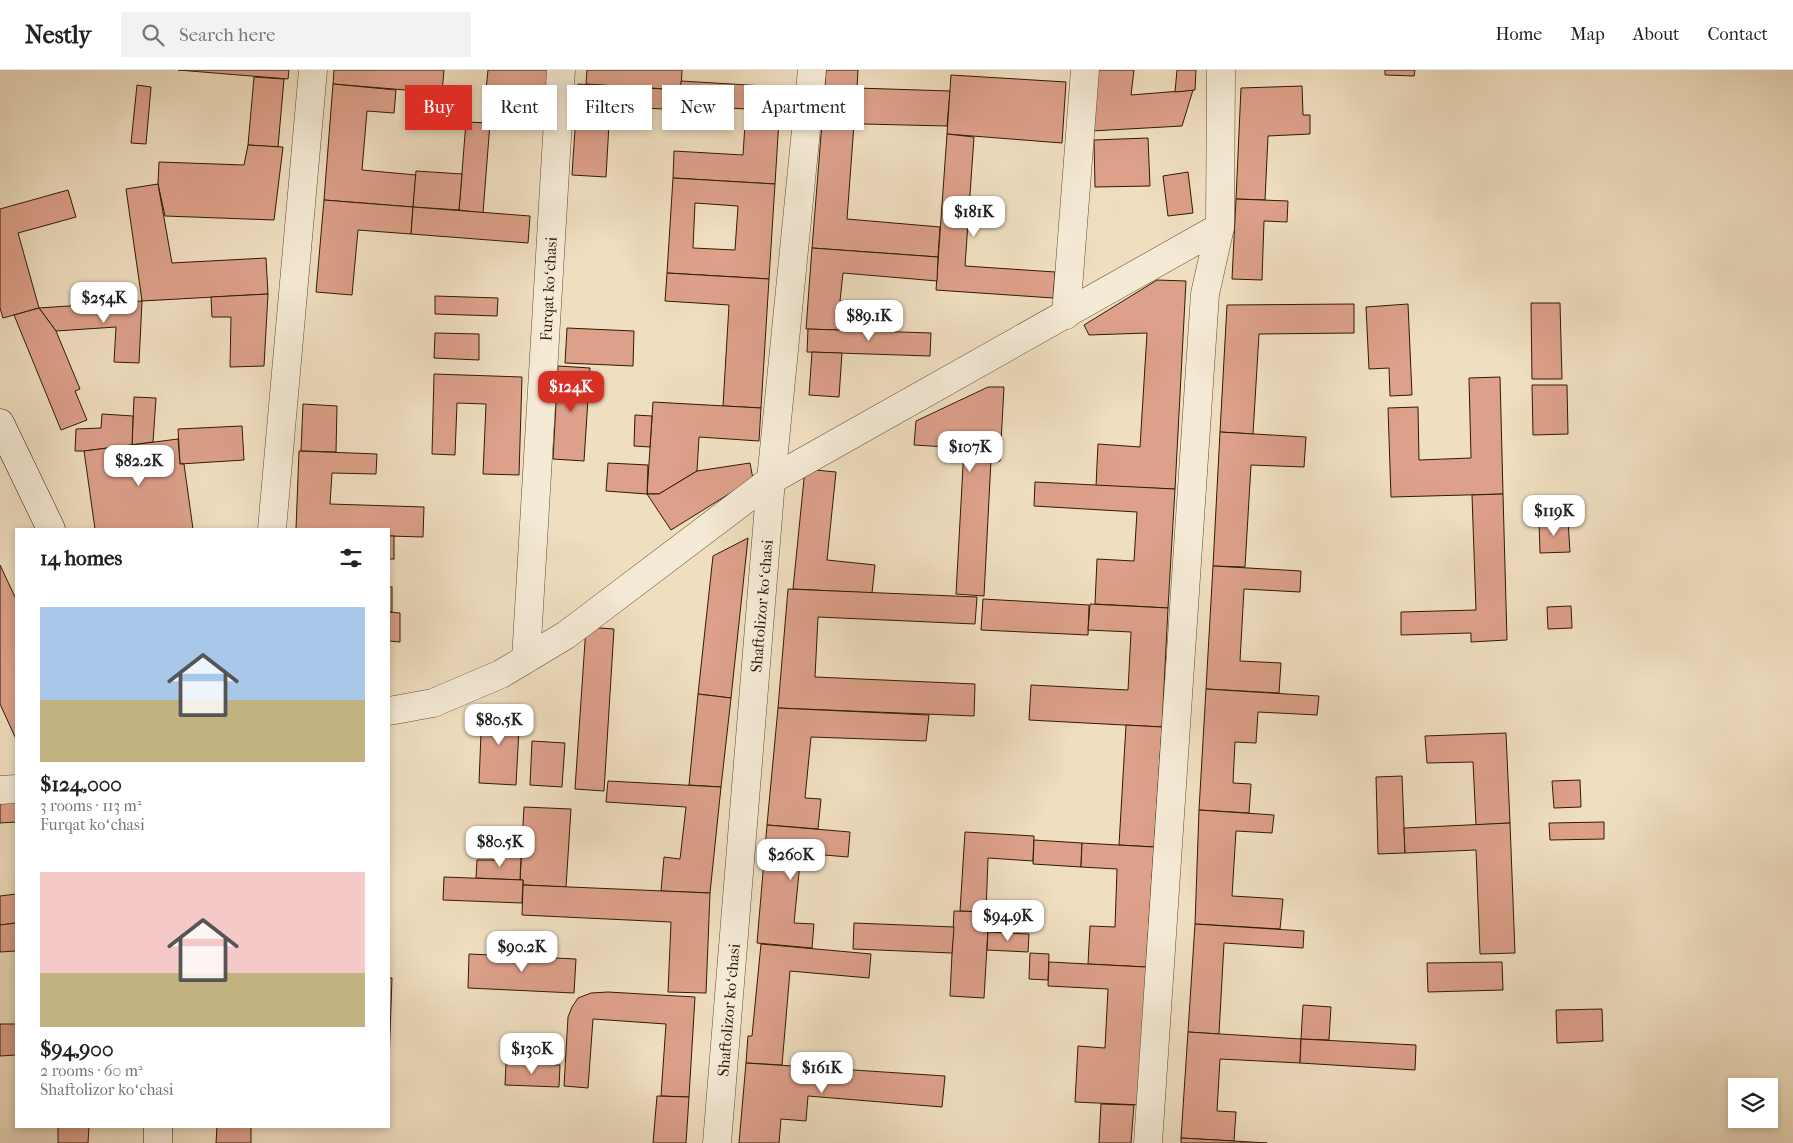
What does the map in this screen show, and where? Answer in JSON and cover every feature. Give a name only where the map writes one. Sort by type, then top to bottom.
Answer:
[{"type":"street","points":[[272,528],[313,70]]},
{"type":"street","name":"Furqat koʻchasi","points":[[526,659],[561,70]]},
{"type":"street","name":"Shaftolizor koʻchasi","points":[[717,1143],[772,480],[812,70]]},
{"type":"street","points":[[1066,315],[1086,70]]},
{"type":"street","points":[[1148,1143],[1205,294],[1220,228],[1221,70]]},
{"type":"street","points":[[390,711],[433,703],[501,674],[566,635],[772,480],[1220,228]]},
{"type":"street","points":[[0,423],[51,528]]},
{"type":"street","points":[[0,790],[15,789]]},
{"type":"street","points":[[158,1128],[158,1143]]},
{"type":"building","points":[[178,70],[289,70],[288,79]]},
{"type":"building","points":[[334,70],[444,70],[443,85],[405,85],[405,90],[333,84]]},
{"type":"building","points":[[488,70],[548,70],[547,85],[486,85]]},
{"type":"building","points":[[587,70],[682,70],[681,85],[662,85],[662,89],[652,88],[652,85],[586,84]]},
{"type":"building","points":[[826,70],[858,70],[857,85],[825,85]]},
{"type":"building","points":[[1097,70],[1134,70],[1131,95],[1193,90],[1182,126],[1091,131]]},
{"type":"building","points":[[1177,70],[1196,70],[1195,90],[1175,92]]},
{"type":"building","points":[[1385,70],[1415,70],[1414,76],[1385,75]]},
{"type":"building","points":[[951,75],[1066,82],[1062,143],[947,134]]},
{"type":"building","points":[[254,77],[284,79],[278,147],[248,145]]},
{"type":"building","points":[[681,81],[748,85],[744,85],[744,109],[734,108],[734,85],[681,85]]},
{"type":"building","points":[[333,84],[396,90],[394,113],[367,111],[362,170],[416,175],[413,207],[324,200]]},
{"type":"building","points":[[137,85],[151,87],[146,144],[131,143]]},
{"type":"building","points":[[1302,86],[1303,115],[1310,115],[1310,134],[1268,136],[1265,200],[1236,199],[1241,88]]},
{"type":"building","points":[[652,88],[662,89],[662,109],[652,108]]},
{"type":"building","points":[[864,88],[950,91],[947,126],[864,124]]},
{"type":"building","points":[[472,122],[482,123],[482,130],[489,130],[483,213],[459,210],[465,130],[472,130]]},
{"type":"building","points":[[575,130],[609,130],[606,177],[572,175]]},
{"type":"building","points":[[745,130],[778,130],[775,184],[673,178],[674,151],[743,155]]},
{"type":"building","points":[[821,130],[854,130],[847,219],[940,227],[938,257],[812,248]]},
{"type":"building","points":[[947,134],[974,137],[965,266],[1055,272],[1053,298],[936,290]]},
{"type":"building","points":[[1148,138],[1150,186],[1095,187],[1094,140]]},
{"type":"building","points":[[248,145],[283,147],[274,220],[165,216],[158,184],[159,162],[244,165]]},
{"type":"building","points":[[416,171],[462,174],[459,210],[413,207]]},
{"type":"building","points":[[1188,172],[1193,213],[1168,216],[1163,176]]},
{"type":"building","points":[[673,178],[775,184],[769,279],[667,273]],"holes":[[[695,203],[738,206],[735,250],[693,248]]]},
{"type":"building","points":[[158,184],[172,263],[266,258],[268,294],[142,301],[126,189]]},
{"type":"building","points":[[68,190],[76,217],[18,233],[39,308],[3,318],[0,308],[0,209]]},
{"type":"building","points":[[1236,199],[1288,201],[1287,222],[1264,221],[1262,280],[1232,279]]},
{"type":"building","points":[[324,200],[413,207],[411,234],[358,230],[352,295],[316,292]]},
{"type":"building","points":[[413,207],[530,216],[528,243],[411,234]]},
{"type":"building","points":[[812,248],[938,257],[937,281],[843,273],[840,301],[895,305],[893,332],[806,329]]},
{"type":"building","points":[[667,273],[769,279],[761,408],[723,406],[729,305],[665,301]]},
{"type":"building","points":[[1157,280],[1186,281],[1175,489],[1096,486],[1098,444],[1140,447],[1147,333],[1089,335],[1084,325]]},
{"type":"building","points":[[268,294],[264,366],[230,367],[231,317],[212,317],[211,297]]},
{"type":"building","points":[[435,296],[498,298],[497,316],[435,314]]},
{"type":"building","points":[[142,301],[139,363],[114,362],[116,327],[56,331],[39,308]]},
{"type":"building","points":[[1531,303],[1560,303],[1562,379],[1532,379]]},
{"type":"building","points":[[1354,304],[1354,333],[1259,334],[1253,434],[1220,432],[1227,305]]},
{"type":"building","points":[[1408,304],[1412,395],[1390,396],[1389,368],[1369,369],[1366,307]]},
{"type":"building","points":[[39,308],[56,331],[80,389],[75,391],[87,420],[61,430],[14,315]]},
{"type":"building","points":[[567,328],[634,331],[633,366],[565,363]]},
{"type":"building","points":[[808,329],[931,333],[930,356],[807,352]]},
{"type":"building","points":[[435,333],[479,334],[479,360],[434,358]]},
{"type":"building","points":[[812,352],[842,353],[839,397],[809,395]]},
{"type":"building","points":[[558,366],[590,368],[584,461],[553,459]]},
{"type":"building","points":[[434,374],[522,377],[519,475],[483,474],[486,404],[457,403],[455,455],[432,454]]},
{"type":"building","points":[[1500,377],[1503,494],[1391,497],[1388,408],[1418,407],[1419,460],[1471,458],[1469,378]]},
{"type":"building","points":[[1532,385],[1567,385],[1568,434],[1533,435]]},
{"type":"building","points":[[988,387],[1004,387],[1000,461],[991,460],[984,596],[956,594],[964,448],[914,445],[916,421]]},
{"type":"building","points":[[134,397],[156,398],[153,442],[132,445]]},
{"type":"building","points":[[653,402],[761,408],[759,441],[699,437],[697,471],[659,494],[647,494]]},
{"type":"building","points":[[303,404],[337,406],[336,452],[301,451]]},
{"type":"building","points":[[102,414],[133,416],[132,445],[75,451],[76,429],[101,428]]},
{"type":"building","points":[[635,415],[652,416],[650,447],[634,446]]},
{"type":"building","points":[[242,426],[244,460],[180,464],[178,429]]},
{"type":"building","points":[[1220,432],[1306,437],[1304,467],[1251,465],[1245,567],[1213,566]]},
{"type":"building","points":[[178,439],[180,464],[184,464],[193,528],[95,528],[84,451]]},
{"type":"building","points":[[299,451],[377,454],[376,474],[332,473],[330,504],[424,507],[423,537],[390,536],[390,528],[296,528]]},
{"type":"building","points":[[608,463],[648,465],[647,494],[606,491]]},
{"type":"building","points":[[750,463],[753,479],[671,530],[647,494],[659,494],[697,471]]},
{"type":"building","points":[[805,469],[836,472],[827,560],[875,565],[872,593],[793,589]]},
{"type":"building","points":[[1035,482],[1175,489],[1168,608],[1095,604],[1097,559],[1134,561],[1137,512],[1034,506]]},
{"type":"building","points":[[1503,494],[1507,640],[1471,642],[1471,633],[1401,635],[1401,612],[1476,610],[1472,495]]},
{"type":"building","points":[[1568,520],[1570,552],[1540,553],[1539,521]]},
{"type":"building","points":[[390,536],[394,536],[394,559],[390,559]]},
{"type":"building","points":[[748,538],[731,698],[698,694],[713,556]]},
{"type":"building","points":[[0,565],[15,597],[15,737],[0,704]]},
{"type":"building","points":[[1213,566],[1301,571],[1300,592],[1244,589],[1240,661],[1281,663],[1279,693],[1206,689]]},
{"type":"building","points":[[390,587],[392,587],[392,612],[390,612]]},
{"type":"building","points":[[788,589],[977,597],[975,624],[818,617],[815,677],[975,684],[974,716],[778,708]]},
{"type":"building","points":[[983,599],[1089,605],[1088,635],[981,630]]},
{"type":"building","points":[[1090,604],[1168,608],[1162,727],[1029,720],[1031,685],[1128,690],[1131,632],[1088,630]]},
{"type":"building","points":[[1571,606],[1572,628],[1548,629],[1547,607]]},
{"type":"building","points":[[390,612],[400,613],[400,642],[390,641]]},
{"type":"building","points":[[586,627],[614,629],[604,791],[575,789]]},
{"type":"building","points":[[1206,689],[1319,696],[1317,715],[1258,712],[1256,743],[1235,742],[1233,783],[1251,784],[1249,813],[1199,810]]},
{"type":"building","points":[[698,694],[731,698],[721,787],[689,785]]},
{"type":"building","points":[[482,708],[520,710],[516,785],[479,783]]},
{"type":"building","points":[[778,708],[929,715],[926,741],[811,737],[805,798],[821,799],[818,829],[767,825]]},
{"type":"building","points":[[1126,725],[1162,727],[1154,847],[1119,845]]},
{"type":"building","points":[[1506,733],[1510,823],[1476,825],[1473,762],[1427,763],[1425,736]]},
{"type":"building","points":[[532,741],[565,743],[562,787],[530,785]]},
{"type":"building","points":[[1402,776],[1405,853],[1378,854],[1376,777]]},
{"type":"building","points":[[1580,780],[1581,807],[1554,808],[1552,781]]},
{"type":"building","points":[[608,781],[721,787],[710,893],[661,891],[664,857],[680,859],[686,807],[606,802]]},
{"type":"building","points":[[15,794],[15,822],[0,823],[0,795]]},
{"type":"building","points":[[524,807],[571,809],[566,887],[523,885],[523,880],[520,880]]},
{"type":"building","points":[[1199,810],[1274,815],[1272,833],[1236,831],[1232,896],[1283,899],[1280,929],[1195,924]]},
{"type":"building","points":[[1604,822],[1604,839],[1550,840],[1549,823]]},
{"type":"building","points":[[1510,823],[1515,953],[1480,954],[1476,850],[1405,853],[1404,828]]},
{"type":"building","points":[[767,825],[850,832],[848,857],[801,853],[794,923],[814,924],[812,948],[757,943]]},
{"type":"building","points":[[965,832],[1034,836],[1033,861],[988,858],[986,912],[960,911]]},
{"type":"building","points":[[1034,840],[1082,843],[1081,867],[1033,864]]},
{"type":"building","points":[[1082,843],[1154,847],[1146,967],[1088,964],[1090,926],[1115,927],[1117,869],[1081,867]]},
{"type":"building","points":[[497,856],[521,857],[520,880],[476,878],[477,860],[497,860]]},
{"type":"building","points":[[444,877],[523,880],[522,903],[443,900]]},
{"type":"building","points":[[523,885],[710,893],[706,993],[668,992],[671,922],[522,915]]},
{"type":"building","points":[[15,894],[15,923],[0,925],[0,896]]},
{"type":"building","points":[[954,911],[989,912],[984,998],[950,996]]},
{"type":"building","points":[[15,923],[15,951],[0,952],[0,925]]},
{"type":"building","points":[[854,923],[954,927],[952,953],[853,949]]},
{"type":"building","points":[[1195,924],[1304,931],[1303,948],[1224,943],[1219,1034],[1188,1032]]},
{"type":"building","points":[[988,932],[1029,934],[1028,952],[987,950]]},
{"type":"building","points":[[761,944],[871,954],[869,978],[790,971],[782,1065],[746,1063],[748,1036],[752,1036]]},
{"type":"building","points":[[1030,953],[1049,954],[1048,980],[1029,979]]},
{"type":"building","points":[[469,954],[576,959],[574,993],[468,988]]},
{"type":"building","points":[[1049,962],[1146,967],[1140,1105],[1075,1102],[1078,1046],[1105,1048],[1108,989],[1048,986]]},
{"type":"building","points":[[1502,962],[1503,990],[1428,992],[1427,963]]},
{"type":"building","points":[[390,978],[392,978],[390,1035]]},
{"type":"building","points":[[608,992],[695,997],[689,1097],[661,1096],[666,1024],[593,1019],[588,1088],[564,1086],[568,1017],[572,1007],[578,998],[591,993]]},
{"type":"building","points":[[1303,1005],[1331,1007],[1329,1040],[1301,1039]]},
{"type":"building","points":[[1602,1009],[1603,1041],[1557,1043],[1556,1010]]},
{"type":"building","points":[[0,1024],[15,1024],[15,1055],[0,1056]]},
{"type":"building","points":[[1188,1032],[1301,1039],[1300,1063],[1220,1059],[1217,1111],[1236,1112],[1234,1141],[1181,1138]]},
{"type":"building","points":[[1301,1039],[1416,1045],[1415,1070],[1300,1063]]},
{"type":"building","points":[[506,1063],[560,1065],[559,1087],[505,1085]]},
{"type":"building","points":[[746,1063],[945,1076],[942,1107],[808,1096],[806,1121],[781,1119],[779,1143],[739,1143]]},
{"type":"building","points":[[657,1096],[689,1097],[686,1143],[653,1143]]},
{"type":"building","points":[[1101,1104],[1134,1105],[1131,1143],[1099,1143]]},
{"type":"building","points":[[58,1128],[89,1128],[88,1143],[58,1143]]},
{"type":"building","points":[[217,1128],[251,1128],[251,1143],[216,1143]]},
{"type":"building","points":[[1181,1138],[1234,1141],[1267,1143],[1181,1143]]}]
